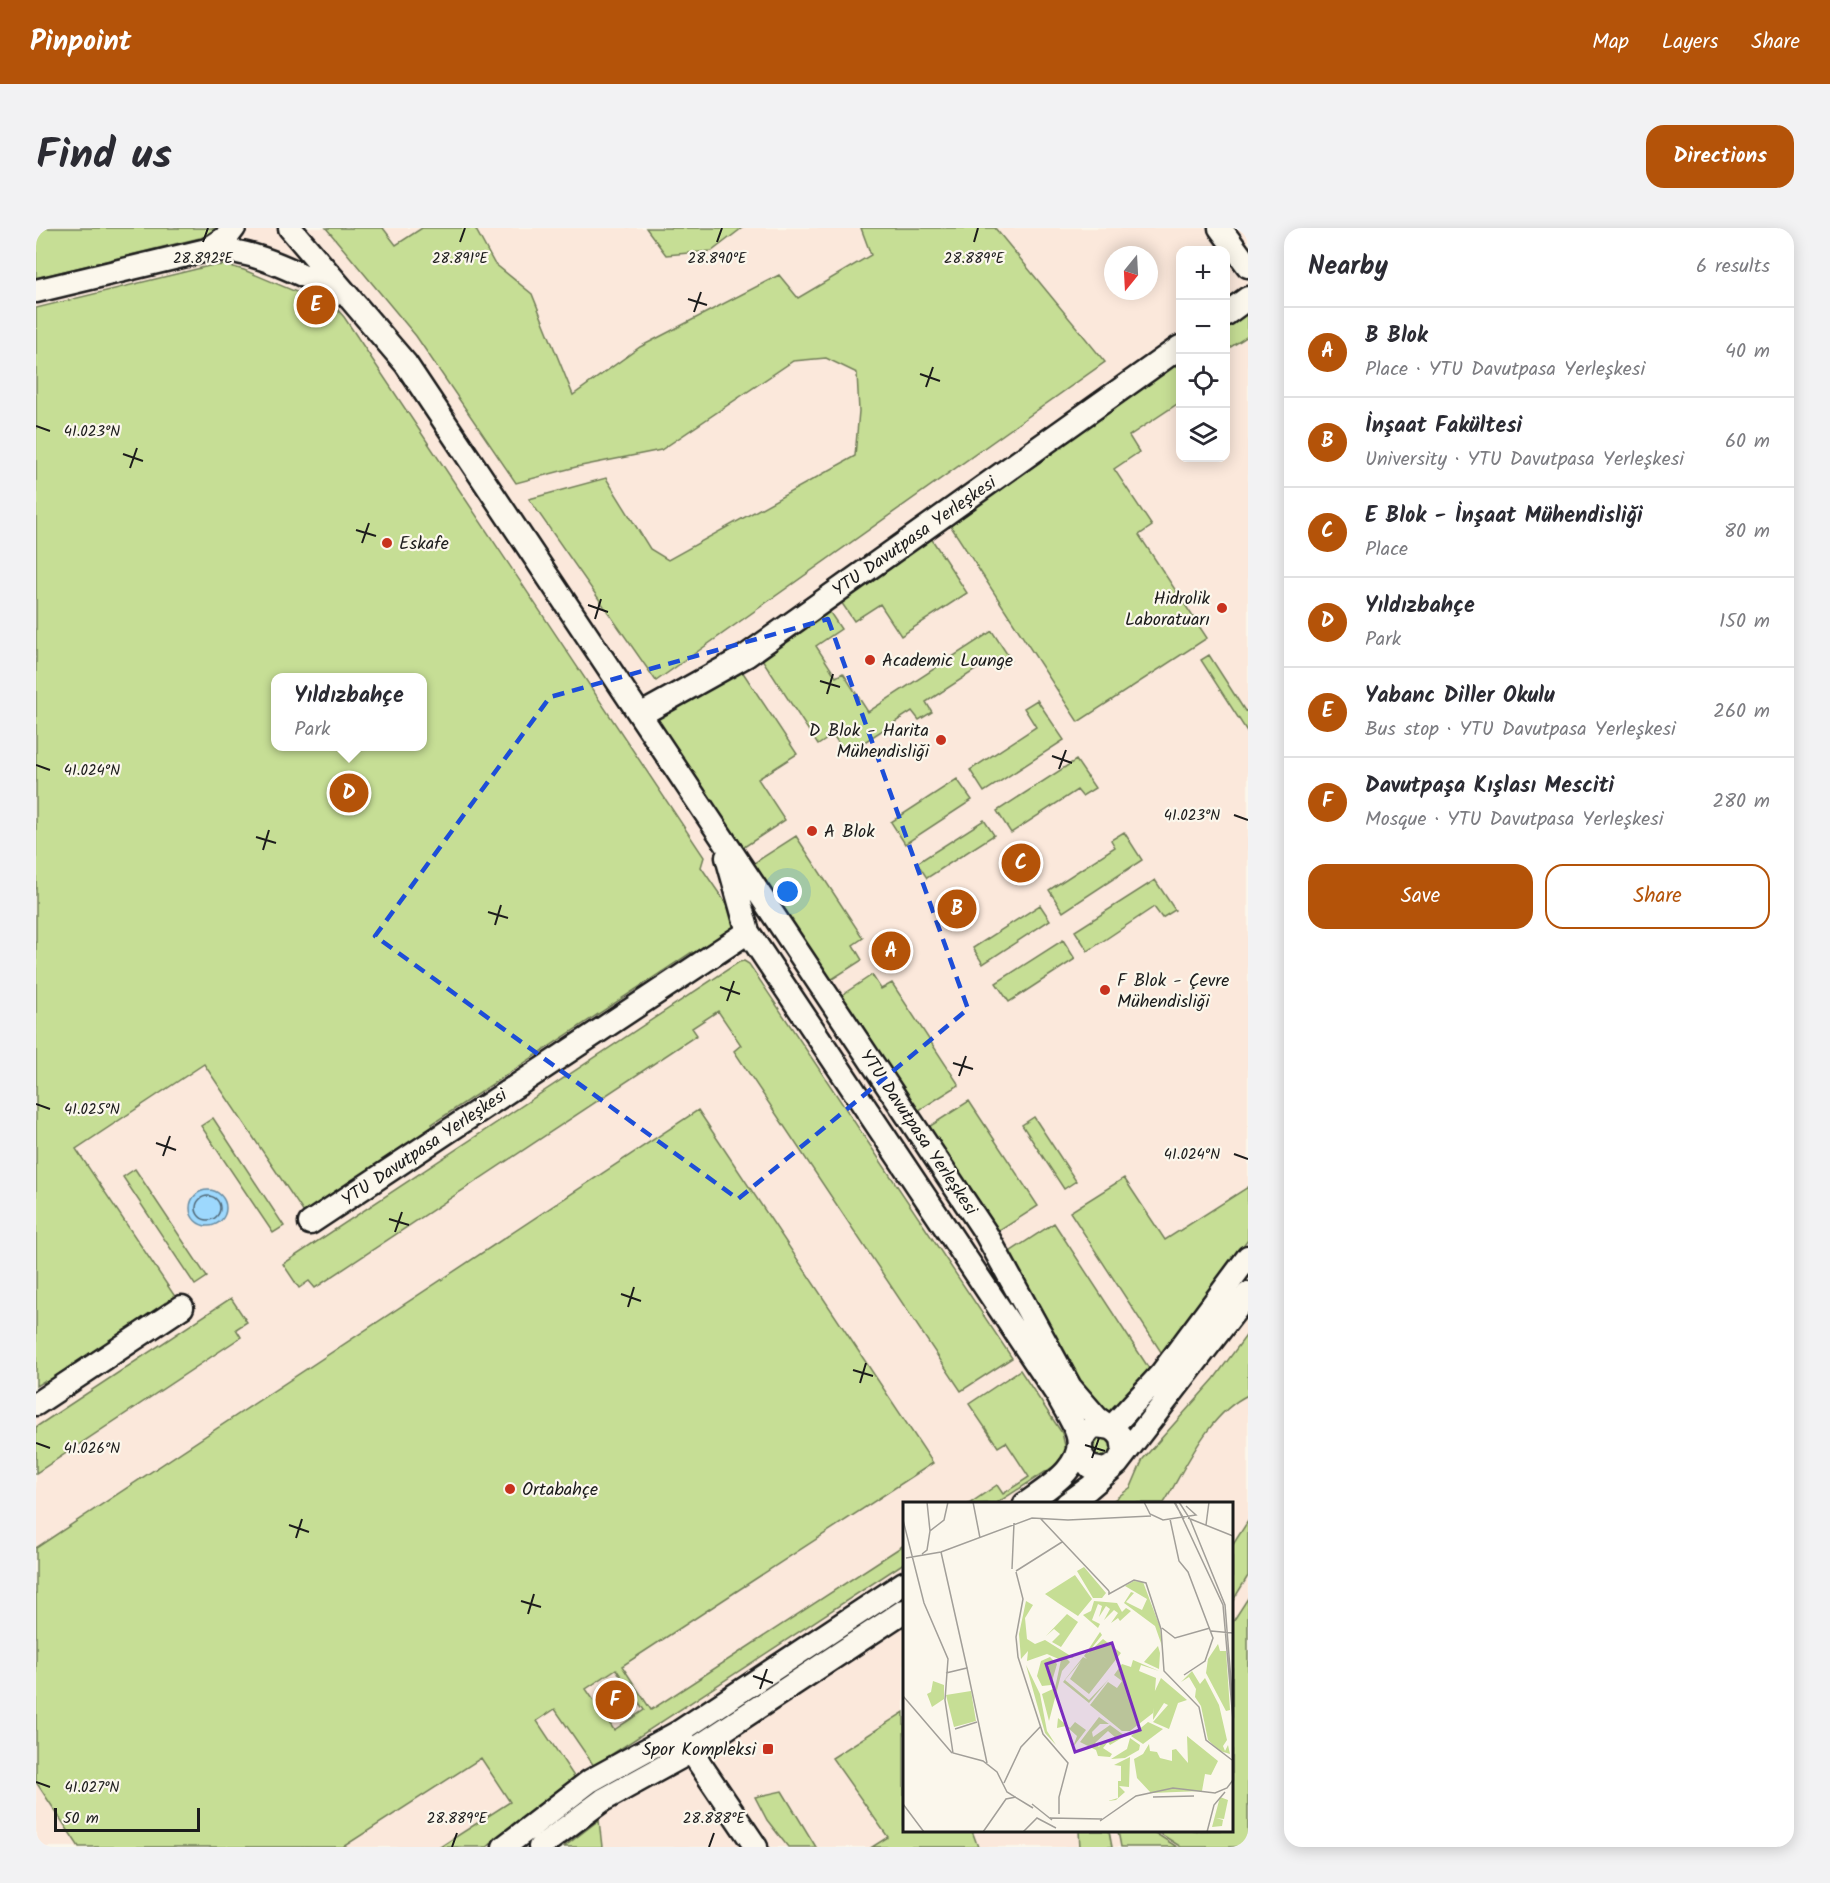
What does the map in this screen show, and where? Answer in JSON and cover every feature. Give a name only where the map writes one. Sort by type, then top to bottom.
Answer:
[{"type":"street","name":"YTU Davutpasa Yerleşkesi","points":[[207,250],[228,236],[234,228]]},
{"type":"street","name":"YTU Davutpasa Yerleşkesi","points":[[290,228],[406,364],[722,837],[985,1232],[1070,1387],[1097,1418],[1117,1432],[1124,1444],[1124,1451],[1117,1464],[1111,1468],[1097,1470],[1084,1462],[1079,1448],[1078,1434],[1058,1396],[748,932],[722,837]]},
{"type":"street","points":[[1220,228],[1248,266]]},
{"type":"street","name":"YTU Davutpasa Yerleşkesi","points":[[36,291],[207,250],[227,249],[253,255],[347,295]]},
{"type":"street","points":[[1230,311],[1248,298]]},
{"type":"street","name":"YTU Davutpasa Yerleşkesi","points":[[640,715],[746,656],[1176,349]]},
{"type":"street","name":"YTU Davutpasa Yerleşkesi","points":[[310,1222],[748,932]]},
{"type":"street","points":[[1027,1502],[1062,1479],[1079,1448],[1080,1441],[1090,1429],[1096,1426],[1111,1428],[1161,1374],[1248,1257]]},
{"type":"street","points":[[1068,1502],[1089,1488],[1117,1464],[1248,1294]]},
{"type":"street","points":[[36,1404],[182,1307]]},
{"type":"street","points":[[504,1847],[590,1781],[679,1732],[903,1584]]},
{"type":"street","points":[[540,1847],[603,1800],[692,1751],[903,1612]]},
{"type":"street","points":[[679,1732],[756,1847]]},
{"type":"highlighted area","points":[[828,619],[968,1009],[738,1199],[375,936],[550,697]]},
{"type":"shaded area","points":[[36,228],[1248,228],[1248,1847],[36,1847]]},
{"type":"green space","points":[[36,228],[216,228],[204,237],[36,278]]},
{"type":"green space","points":[[326,228],[383,228],[396,245],[422,228],[475,228],[494,263],[532,294],[573,395],[640,347],[779,275],[798,298],[871,255],[861,228],[995,228],[1105,362],[656,681],[529,499],[606,478],[650,549],[668,560],[855,456],[859,411],[857,373],[826,358],[793,361],[661,450],[576,467],[516,483],[416,336]]},
{"type":"green space","points":[[646,228],[742,228],[712,251],[666,255]]},
{"type":"green space","points":[[226,265],[244,270],[337,309],[704,857],[701,867],[738,921],[738,927],[697,957],[692,952],[432,1124],[438,1134],[306,1216],[204,1064],[76,1149],[178,1301],[48,1387],[44,1381],[36,1386],[36,308],[209,266]]},
{"type":"green space","points":[[1248,310],[1248,336],[1230,347],[1230,321]]},
{"type":"green space","points":[[1176,359],[1176,405],[1129,436],[1139,452],[1114,469],[1152,526],[1139,535],[1207,638],[1078,722],[948,522]]},
{"type":"green space","points":[[929,535],[967,593],[901,636],[880,604],[854,621],[839,599]]},
{"type":"green space","points":[[827,608],[841,629],[816,646],[836,677],[843,673],[868,712],[992,631],[1011,660],[998,668],[992,659],[926,702],[932,712],[919,720],[912,711],[846,754],[833,735],[818,745],[760,656]]},
{"type":"green space","points":[[1209,655],[1245,711],[1248,710],[1248,733],[1201,660]]},
{"type":"green space","points":[[740,668],[797,754],[758,779],[785,820],[738,851],[650,718]]},
{"type":"green space","points":[[1037,700],[1064,740],[984,792],[970,770],[1036,727],[1024,708]]},
{"type":"green space","points":[[1076,760],[1095,788],[1082,796],[1077,790],[1011,833],[997,811]]},
{"type":"green space","points":[[957,779],[972,800],[905,844],[891,822]]},
{"type":"green space","points":[[984,820],[994,835],[927,878],[917,863]]},
{"type":"green space","points":[[1124,832],[1142,860],[1063,912],[1049,890],[1115,847],[1111,840]]},
{"type":"green space","points":[[796,836],[863,938],[853,945],[862,960],[826,983],[748,867]]},
{"type":"green space","points":[[1155,880],[1175,910],[1162,918],[1154,907],[1088,951],[1075,931]]},
{"type":"green space","points":[[1040,905],[1050,920],[983,964],[973,948]]},
{"type":"green space","points":[[1063,940],[1075,959],[1009,1002],[996,983]]},
{"type":"green space","points":[[744,961],[749,964],[1012,1358],[961,1391],[734,1051],[741,1045],[718,1011],[692,1028],[697,1035],[315,1288],[309,1281],[299,1288],[283,1264],[739,962]]},
{"type":"green space","points":[[872,975],[881,989],[892,983],[959,1085],[913,1114],[836,999]]},
{"type":"green space","points":[[969,1101],[1038,1206],[993,1235],[924,1130]]},
{"type":"green space","name":"Ortabahçe","points":[[698,1110],[933,1463],[622,1666],[651,1710],[903,1546],[903,1564],[594,1766],[555,1709],[537,1721],[575,1778],[487,1847],[440,1847],[510,1802],[481,1758],[343,1847],[79,1847],[36,1782],[36,1548]],"holes":[[[616,1669],[644,1710],[614,1730],[586,1689]]]},
{"type":"green space","points":[[1034,1117],[1076,1181],[1064,1189],[1022,1125]]},
{"type":"green space","points":[[213,1118],[284,1226],[273,1233],[201,1126]]},
{"type":"green space","points":[[135,1169],[207,1277],[195,1285],[123,1177]]},
{"type":"green space","points":[[1124,1178],[1165,1240],[1248,1187],[1248,1239],[1163,1355],[1070,1212]]},
{"type":"green space","points":[[1054,1223],[1150,1370],[1109,1417],[1075,1384],[1005,1255]]},
{"type":"green space","points":[[231,1298],[247,1322],[236,1329],[241,1337],[36,1473],[36,1427]]},
{"type":"green space","points":[[1248,1333],[1248,1395],[1221,1415],[1210,1428],[1165,1502],[1111,1502],[1131,1487],[1143,1459],[1214,1379]]},
{"type":"green space","points":[[1020,1370],[1062,1433],[1066,1450],[1056,1465],[999,1502],[972,1502],[997,1485],[1003,1494],[1029,1477],[1006,1442],[998,1447],[969,1404]]},
{"type":"green space","points":[[1102,1438],[1109,1441],[1112,1448],[1109,1455],[1102,1458],[1095,1455],[1092,1448],[1095,1441]]},
{"type":"green space","points":[[1248,1521],[1248,1576],[1233,1600],[1233,1544]]},
{"type":"green space","points":[[1248,1598],[1248,1847],[1181,1847],[1158,1832],[1233,1832],[1233,1621]]},
{"type":"green space","points":[[903,1713],[903,1832],[972,1832],[978,1847],[872,1847],[888,1837],[832,1758]]},
{"type":"green space","points":[[782,1791],[816,1847],[788,1847],[767,1820],[755,1797]]},
{"type":"green space","points":[[599,1820],[602,1847],[564,1847]]},
{"type":"green space","points":[[1079,1832],[1109,1832],[1112,1847],[1080,1847]]},
{"type":"green space","points":[[1118,1832],[1154,1832],[1177,1847],[1121,1847]]},
{"type":"water","points":[[208,1190],[221,1195],[226,1208],[221,1221],[208,1226],[195,1221],[190,1208],[195,1195]]},
{"type":"place","name":"Yabanc Diller Okulu","points":[[316,305]]},
{"type":"place","name":"Eskafe","points":[[387,543]]},
{"type":"place","name":"Hidrolik Laboratuarı","points":[[1222,608]]},
{"type":"place","name":"Academic Lounge","points":[[870,660]]},
{"type":"place","name":"D Blok - Harita Mühendisliği","points":[[941,740]]},
{"type":"place","name":"Yıldızbahçe","points":[[349,793]]},
{"type":"place","name":"A Blok","points":[[812,831]]},
{"type":"place","name":"E Blok - İnşaat Mühendisliği","points":[[1021,863]]},
{"type":"place","name":"İnşaat Fakültesi","points":[[957,909]]},
{"type":"place","name":"B Blok","points":[[891,951]]},
{"type":"place","name":"F Blok - Çevre Mühendisliği","points":[[1105,990]]},
{"type":"place","name":"Ortabahçe","points":[[510,1489]]},
{"type":"place","name":"Davutpaşa Kışlası Mesciti","points":[[615,1700]]},
{"type":"place","name":"Spor Kompleksi","points":[[768,1749]]}]
